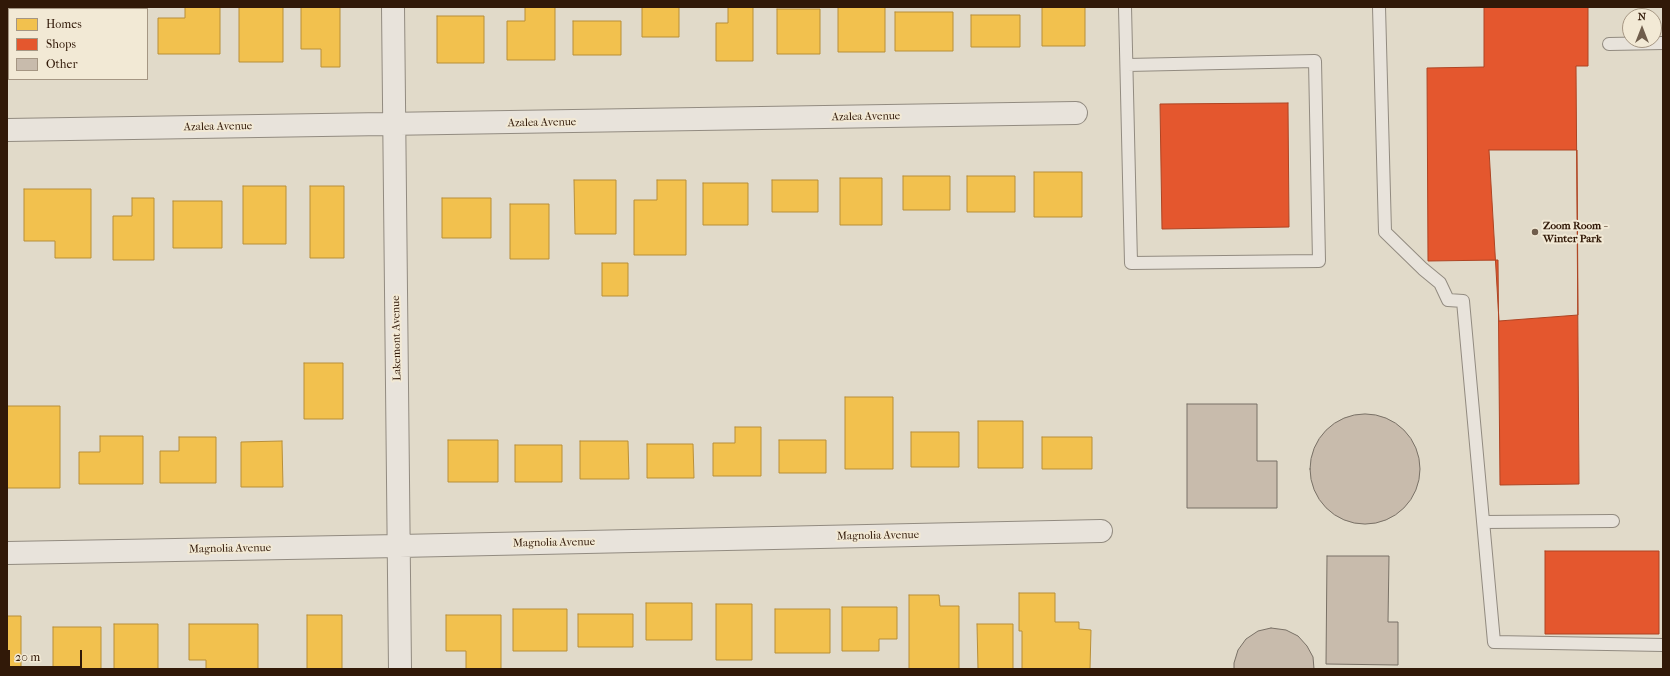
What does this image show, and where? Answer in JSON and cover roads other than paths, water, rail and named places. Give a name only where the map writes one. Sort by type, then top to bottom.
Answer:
[{"type":"street","name":"Lakemont Avenue","points":[[393,7],[400,669]]},
{"type":"street","name":"Azalea Avenue","points":[[7,130],[1076,113]]},
{"type":"street","name":"Magnolia Avenue","points":[[7,552],[399,546],[1101,531]]},
{"type":"lane","points":[[1125,7],[1131,263],[1319,261],[1315,61],[1127,65]]},
{"type":"lane","points":[[1379,7],[1385,232],[1422,270],[1440,283],[1448,300],[1463,301],[1494,642],[1663,645]]},
{"type":"lane","points":[[1609,44],[1663,43]]},
{"type":"lane","points":[[1483,522],[1613,521]]},
{"type":"place","name":"Zoom Room - Winter Park","points":[[1535,232]]}]
